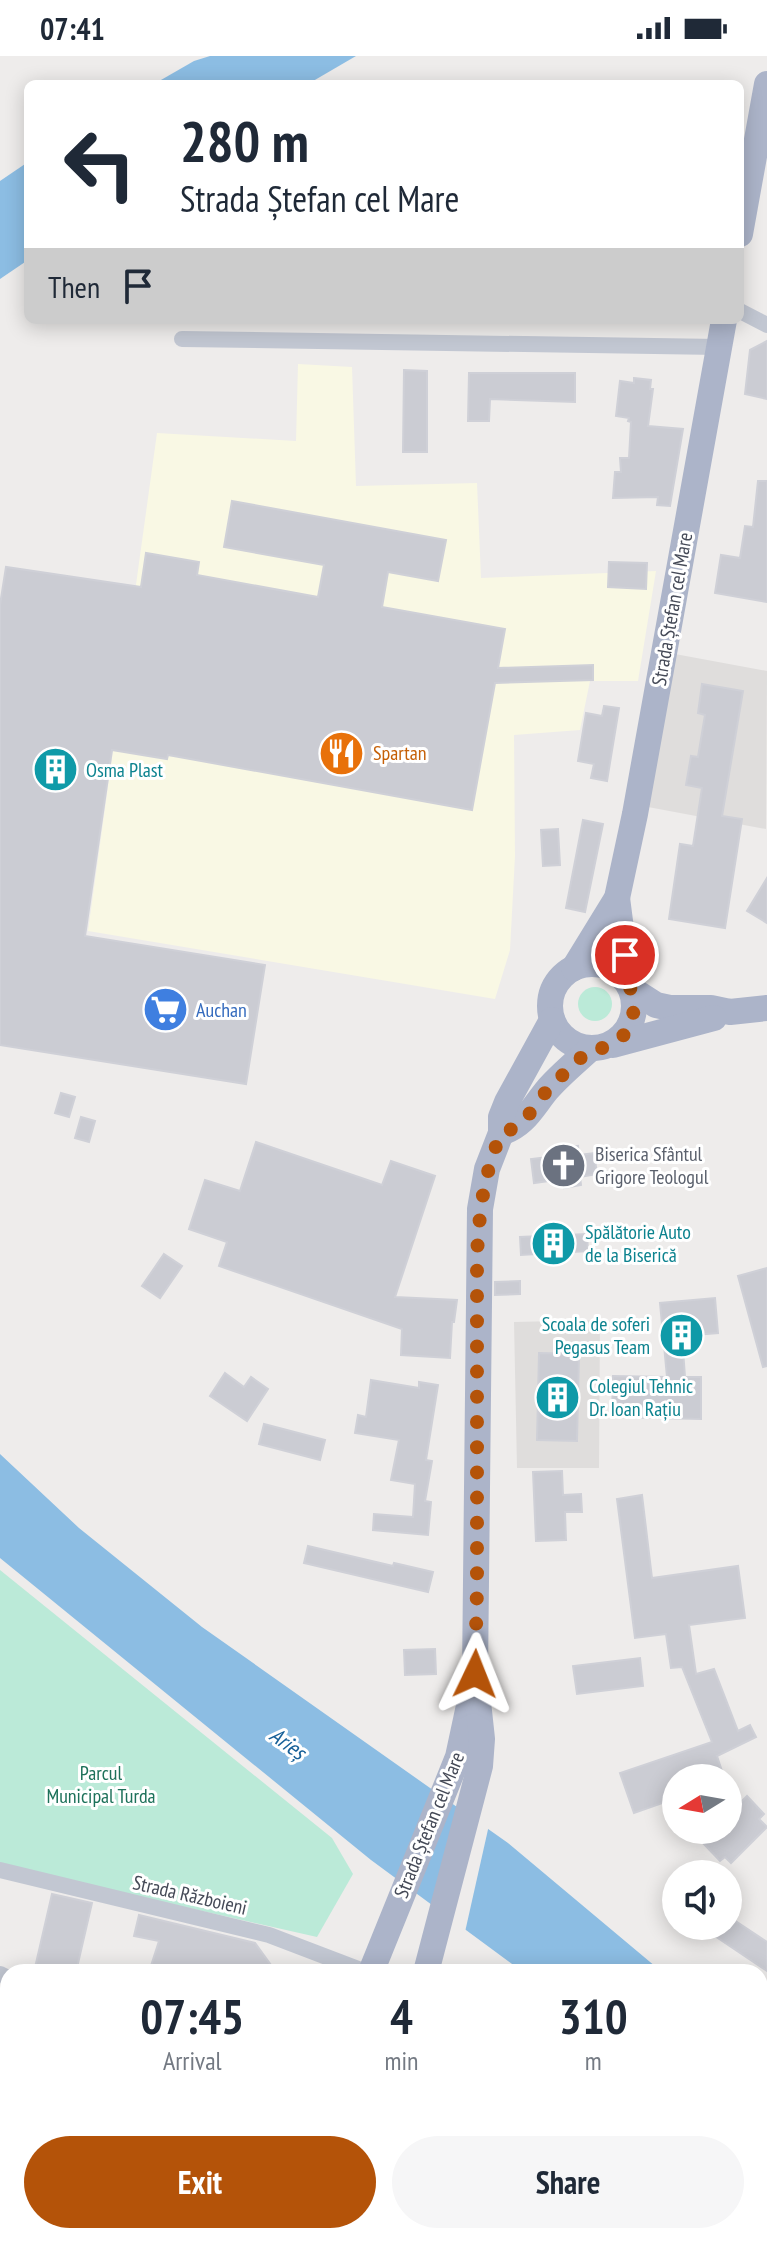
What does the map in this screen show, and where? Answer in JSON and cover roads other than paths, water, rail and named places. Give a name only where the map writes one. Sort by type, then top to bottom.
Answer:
[{"type":"main road","points":[[744,212],[767,84]]},
{"type":"main road","name":"Strada Ștefan cel Mare","points":[[429,1964],[469,1761],[477,1588],[477,1254],[487,1169],[501,1133],[501,1117],[507,1102],[552,1020],[551,996],[557,982],[585,954],[617,898],[635,814],[723,324]]},
{"type":"main road","name":"Strada Ștefan cel Mare","points":[[501,1133],[515,1128],[548,1089],[596,1049],[615,1043],[627,1032],[633,1018],[634,997],[629,986],[617,898]]},
{"type":"main road","points":[[574,968],[598,964],[611,968],[629,986],[656,1005],[730,1012],[767,1008]]},
{"type":"main road","points":[[552,1020],[564,1039],[576,1046],[596,1049],[730,1012]]},
{"type":"main road","name":"Strada Ștefan cel Mare","points":[[371,1964],[469,1761]]},
{"type":"street","points":[[744,313],[767,325]]},
{"type":"street","points":[[182,339],[719,347]]},
{"type":"street","name":"Strada Războieni","points":[[0,1870],[269,1935],[347,1964]]},
{"type":"water","points":[[210,56],[356,56],[315,80],[161,80],[194,61]]},
{"type":"water","points":[[24,165],[24,263],[0,279],[0,181]]},
{"type":"water","name":"Arieș","points":[[0,1454],[79,1528],[202,1627],[508,1843],[652,1964],[512,1964],[371,1860],[0,1558]]},
{"type":"place","name":"Spartan","points":[[342,753]]},
{"type":"place","name":"Osma Plast","points":[[55,770]]},
{"type":"place","name":"Auchan","points":[[165,1010]]},
{"type":"place","name":"Biserica Sfântul Grigore Teologul","points":[[564,1165]]},
{"type":"place","name":"Spălătorie Auto de la Biserică","points":[[554,1244]]},
{"type":"place","name":"Scoala de soferi Pegasus Team","points":[[681,1335]]},
{"type":"place","name":"Colegiul Tehnic Dr. Ioan Rațiu","points":[[558,1397]]},
{"type":"park label","name":"Parcul Municipal Turda","points":[[101,1784]]}]
